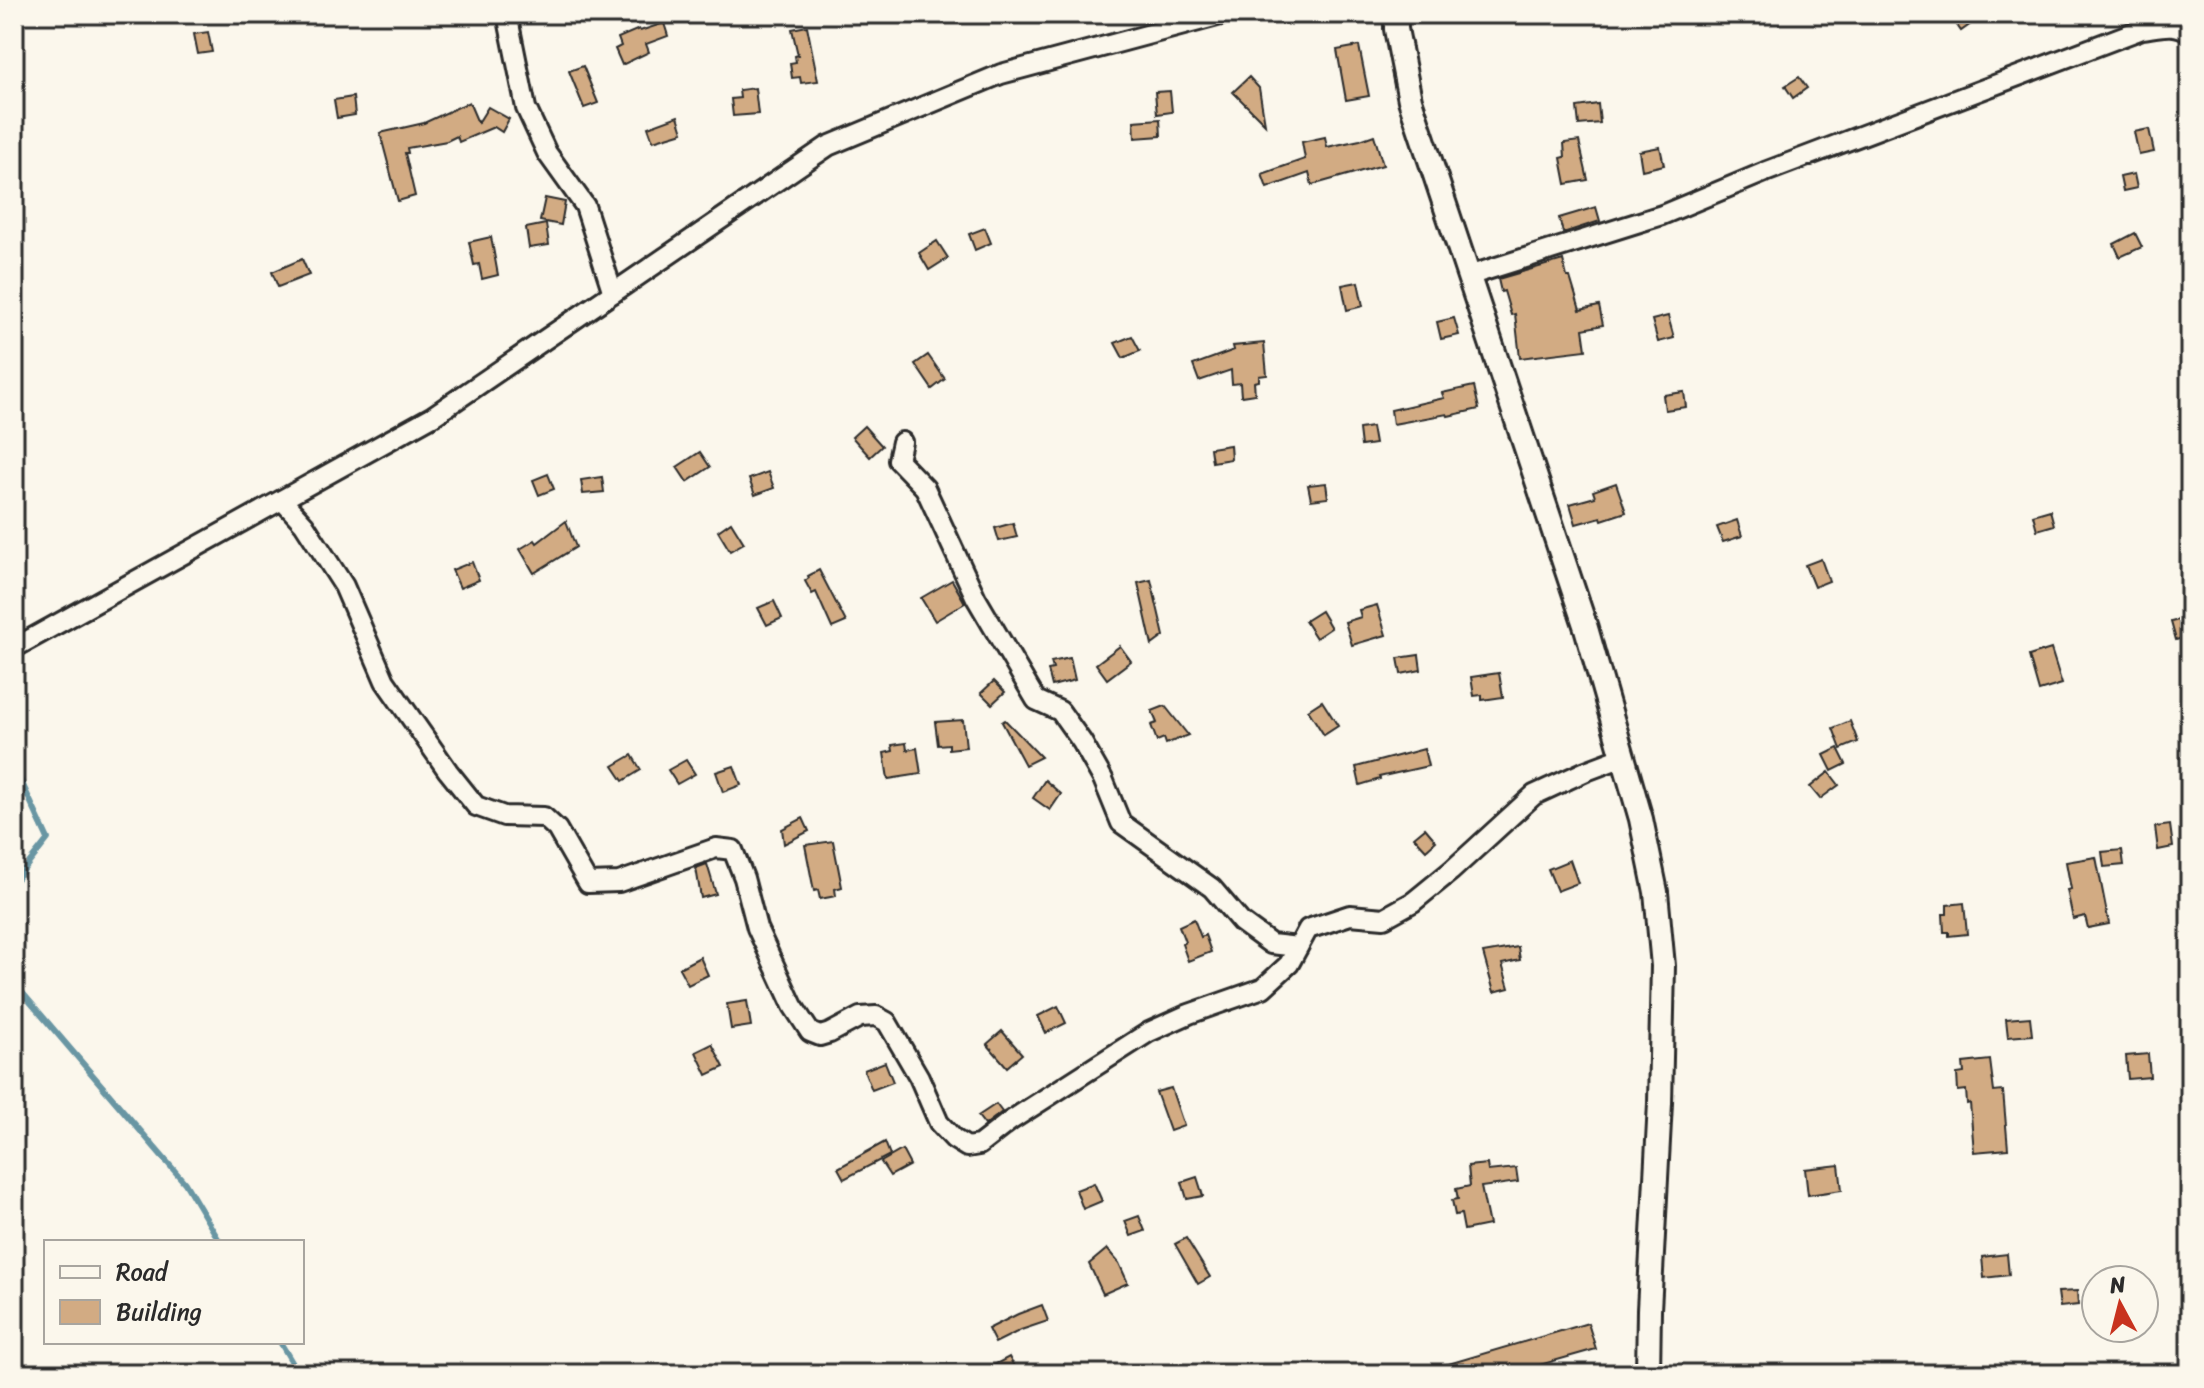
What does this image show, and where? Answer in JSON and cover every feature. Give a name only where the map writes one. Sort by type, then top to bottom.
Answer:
[{"type":"street","points":[[507,14],[526,108],[547,153],[585,206],[613,293]]},
{"type":"street","points":[[14,648],[433,416],[828,146],[1001,74],[1225,14]]},
{"type":"street","points":[[1396,14],[1396,29],[1410,100],[1586,628],[1641,819],[1656,892],[1663,966],[1648,1374]]},
{"type":"street","points":[[1468,276],[1662,215],[1765,172],[2142,29],[2172,25],[2187,29],[2190,33]]},
{"type":"street","points":[[902,442],[898,460],[925,488],[976,598],[1036,700],[1060,711],[1082,742],[1103,779],[1121,823],[1212,888],[1241,922],[1271,944],[1298,947]]},
{"type":"street","points":[[282,500],[304,524],[344,586],[385,681],[476,806],[504,816],[544,817],[557,829],[588,883],[619,882],[716,848],[733,850],[757,928],[793,1006],[810,1032],[820,1036],[860,1017],[876,1016],[887,1022],[919,1077],[939,1123],[967,1147],[979,1145],[1010,1121],[1149,1032],[1263,988],[1289,964],[1308,929],[1350,915],[1384,918],[1413,902],[1534,795],[1623,757]]},
{"type":"building","points":[[1949,14],[1985,14],[1961,31]]},
{"type":"building","points":[[664,23],[668,36],[646,44],[649,52],[622,65],[615,49],[621,46],[618,38]]},
{"type":"building","points":[[807,26],[818,81],[801,83],[800,77],[792,78],[790,63],[796,62],[795,56],[798,55],[792,29]]},
{"type":"building","points":[[208,32],[212,52],[198,54],[194,34]]},
{"type":"building","points":[[1359,46],[1369,96],[1346,100],[1337,50]]},
{"type":"building","points":[[583,66],[598,103],[584,108],[569,71]]},
{"type":"building","points":[[1249,77],[1259,88],[1265,124],[1233,92]]},
{"type":"building","points":[[1799,77],[1807,88],[1793,98],[1785,86]]},
{"type":"building","points":[[755,88],[758,114],[733,116],[731,99],[740,98],[739,90]]},
{"type":"building","points":[[1170,91],[1172,112],[1157,114],[1155,92]]},
{"type":"building","points":[[353,97],[355,115],[337,118],[334,100]]},
{"type":"building","points":[[469,102],[478,123],[488,107],[509,119],[502,132],[494,127],[459,142],[457,136],[447,141],[407,148],[408,153],[405,153],[415,196],[398,201],[380,133],[424,123]]},
{"type":"building","points":[[1598,104],[1600,123],[1579,125],[1577,107]]},
{"type":"building","points":[[678,116],[683,132],[653,141],[648,127]]},
{"type":"building","points":[[1160,119],[1161,136],[1135,138],[1134,121]]},
{"type":"building","points":[[2149,129],[2154,152],[2139,155],[2134,132]]},
{"type":"building","points":[[1374,135],[1383,165],[1312,185],[1309,173],[1267,188],[1262,174],[1305,159],[1302,142],[1325,137],[1327,147]]},
{"type":"building","points":[[1579,141],[1588,180],[1566,184],[1561,158],[1565,157],[1564,143]]},
{"type":"building","points":[[1660,147],[1664,165],[1642,170],[1639,151]]},
{"type":"building","points":[[2134,174],[2137,188],[2123,191],[2120,177]]},
{"type":"building","points":[[545,198],[565,202],[561,225],[540,221]]},
{"type":"building","points":[[1596,207],[1600,221],[1563,233],[1559,218]]},
{"type":"building","points":[[546,224],[549,245],[529,248],[526,228]]},
{"type":"building","points":[[985,228],[991,243],[975,250],[969,234]]},
{"type":"building","points":[[2135,233],[2142,247],[2120,257],[2114,244]]},
{"type":"building","points":[[491,237],[498,275],[482,279],[479,264],[474,265],[469,242]]},
{"type":"building","points":[[937,241],[948,258],[929,270],[919,253]]},
{"type":"building","points":[[302,259],[309,275],[278,287],[272,272]]},
{"type":"building","points":[[1563,260],[1580,310],[1599,306],[1603,325],[1583,329],[1586,350],[1520,358],[1515,314],[1511,315],[1498,279]]},
{"type":"building","points":[[1358,282],[1363,306],[1347,310],[1342,285]]},
{"type":"building","points":[[1668,316],[1674,338],[1658,342],[1652,320]]},
{"type":"building","points":[[1454,318],[1459,335],[1441,339],[1437,322]]},
{"type":"building","points":[[1132,336],[1140,351],[1123,358],[1115,343]]},
{"type":"building","points":[[1264,343],[1267,375],[1259,376],[1259,381],[1254,382],[1255,394],[1241,396],[1240,383],[1232,384],[1231,370],[1199,381],[1193,365],[1234,350],[1233,346]]},
{"type":"building","points":[[928,355],[945,379],[932,389],[915,364]]},
{"type":"building","points":[[1474,386],[1479,409],[1393,424],[1391,410],[1444,398],[1442,393]]},
{"type":"building","points":[[1684,392],[1686,407],[1665,410],[1663,395]]},
{"type":"building","points":[[864,426],[882,446],[870,457],[852,437]]},
{"type":"building","points":[[1372,427],[1375,444],[1361,446],[1359,429]]},
{"type":"building","points":[[1230,445],[1231,459],[1212,462],[1210,448]]},
{"type":"building","points":[[700,452],[710,467],[687,482],[677,467]]},
{"type":"building","points":[[768,472],[774,488],[755,495],[749,479]]},
{"type":"building","points":[[548,474],[554,489],[539,495],[533,480]]},
{"type":"building","points":[[602,477],[604,492],[583,494],[581,480]]},
{"type":"building","points":[[1326,483],[1328,498],[1311,500],[1308,485]]},
{"type":"building","points":[[1616,483],[1626,512],[1576,524],[1570,504],[1595,497],[1593,491]]},
{"type":"building","points":[[2050,510],[2054,525],[2037,530],[2033,515]]},
{"type":"building","points":[[1737,520],[1742,536],[1723,542],[1717,527]]},
{"type":"building","points":[[566,521],[576,547],[534,573],[520,549],[535,540],[537,543]]},
{"type":"building","points":[[731,522],[744,543],[730,551],[718,531]]},
{"type":"building","points":[[1013,523],[1017,537],[999,541],[995,528]]},
{"type":"building","points":[[1821,559],[1829,581],[1814,587],[1805,565]]},
{"type":"building","points":[[472,562],[479,580],[460,588],[452,570]]},
{"type":"building","points":[[819,570],[846,622],[832,628],[816,592],[812,594],[805,581]]},
{"type":"building","points":[[952,580],[965,603],[935,621],[921,598]]},
{"type":"building","points":[[1151,580],[1164,636],[1152,645],[1138,583]]},
{"type":"building","points":[[774,601],[782,618],[767,625],[758,608]]},
{"type":"building","points":[[1377,605],[1386,635],[1352,645],[1345,622],[1361,617],[1359,610]]},
{"type":"building","points":[[1321,611],[1331,628],[1316,638],[1305,621]]},
{"type":"building","points":[[2190,617],[2190,636],[2176,640],[2171,622]]},
{"type":"building","points":[[1120,646],[1131,661],[1107,679],[1096,664]]},
{"type":"building","points":[[2051,649],[2062,684],[2039,691],[2029,656]]},
{"type":"building","points":[[1419,655],[1421,670],[1401,674],[1398,658]]},
{"type":"building","points":[[1070,658],[1075,680],[1052,686],[1048,670],[1053,669],[1051,662]]},
{"type":"building","points":[[1499,673],[1503,697],[1482,700],[1482,695],[1474,696],[1471,677]]},
{"type":"building","points":[[994,681],[1005,692],[992,704],[981,693]]},
{"type":"building","points":[[1322,701],[1338,726],[1324,735],[1308,710]]},
{"type":"building","points":[[1165,706],[1188,735],[1166,744],[1164,738],[1157,741],[1151,725],[1157,723],[1152,711]]},
{"type":"building","points":[[963,720],[966,747],[949,749],[949,744],[938,745],[935,722]]},
{"type":"building","points":[[1005,720],[1041,757],[1025,765],[1002,722]]},
{"type":"building","points":[[1850,721],[1858,742],[1841,749],[1833,728]]},
{"type":"building","points":[[906,743],[907,750],[917,748],[921,774],[888,779],[884,753],[893,751],[892,745]]},
{"type":"building","points":[[1838,748],[1846,764],[1832,771],[1824,755]]},
{"type":"building","points":[[1424,749],[1428,766],[1379,777],[1360,785],[1356,767]]},
{"type":"building","points":[[632,755],[641,770],[623,781],[613,766]]},
{"type":"building","points":[[686,760],[695,774],[677,784],[668,770]]},
{"type":"building","points":[[734,766],[741,785],[723,792],[716,772]]},
{"type":"building","points":[[1829,772],[1839,785],[1820,799],[1810,787]]},
{"type":"building","points":[[1045,780],[1061,794],[1050,810],[1033,798]]},
{"type":"building","points":[[803,818],[809,831],[784,844],[782,829]]},
{"type":"building","points":[[2170,825],[2173,847],[2158,850],[2155,827]]},
{"type":"building","points":[[1425,828],[1436,841],[1426,850],[1414,837]]},
{"type":"building","points":[[833,841],[842,887],[835,889],[836,896],[820,899],[818,890],[814,891],[805,845]]},
{"type":"building","points":[[2122,850],[2124,865],[2104,867],[2102,852]]},
{"type":"building","points":[[2096,857],[2109,924],[2088,928],[2085,916],[2073,919],[2067,890],[2071,889],[2066,862]]},
{"type":"building","points":[[1570,860],[1578,883],[1557,891],[1548,869]]},
{"type":"building","points":[[707,864],[716,894],[701,898],[696,868]]},
{"type":"building","points":[[1964,903],[1967,934],[1949,936],[1949,932],[1944,932],[1943,914],[1947,914],[1947,905]]},
{"type":"building","points":[[1194,919],[1201,937],[1205,935],[1211,952],[1188,961],[1179,926]]},
{"type":"building","points":[[1518,947],[1520,960],[1502,964],[1509,988],[1494,992],[1483,953]]},
{"type":"building","points":[[700,957],[708,975],[688,985],[679,968]]},
{"type":"building","points":[[747,1001],[751,1026],[731,1029],[727,1004]]},
{"type":"building","points":[[1058,1006],[1066,1023],[1046,1033],[1038,1016]]},
{"type":"building","points":[[2030,1017],[2032,1035],[2008,1037],[2006,1019]]},
{"type":"building","points":[[1002,1031],[1022,1054],[1007,1067],[987,1044]]},
{"type":"building","points":[[712,1044],[724,1067],[707,1075],[696,1052]]},
{"type":"building","points":[[2148,1054],[2150,1077],[2128,1079],[2126,1056]]},
{"type":"building","points":[[1990,1060],[1994,1092],[2003,1091],[2008,1149],[1974,1152],[1970,1103],[1967,1104],[1966,1090],[1958,1091],[1957,1074],[1964,1073],[1963,1063]]},
{"type":"building","points":[[885,1062],[893,1082],[872,1090],[864,1070]]},
{"type":"building","points":[[1171,1088],[1184,1126],[1170,1131],[1156,1092]]},
{"type":"building","points":[[996,1104],[1002,1112],[985,1125],[978,1116]]},
{"type":"building","points":[[885,1142],[890,1155],[844,1179],[838,1168]]},
{"type":"building","points":[[902,1150],[910,1165],[890,1176],[881,1162]]},
{"type":"building","points":[[1487,1164],[1488,1171],[1516,1168],[1518,1182],[1481,1187],[1489,1225],[1464,1230],[1461,1214],[1455,1215],[1452,1200],[1458,1199],[1456,1189],[1470,1186],[1468,1166]]},
{"type":"building","points":[[1839,1165],[1842,1190],[1808,1195],[1805,1169]]},
{"type":"building","points":[[1197,1177],[1203,1196],[1187,1199],[1182,1182]]},
{"type":"building","points":[[1094,1183],[1102,1201],[1083,1209],[1076,1190]]},
{"type":"building","points":[[1139,1216],[1145,1231],[1131,1236],[1125,1221]]},
{"type":"building","points":[[1186,1238],[1210,1277],[1198,1284],[1175,1244]]},
{"type":"building","points":[[1107,1249],[1119,1263],[1128,1283],[1103,1294],[1089,1264]]},
{"type":"building","points":[[2007,1254],[2009,1275],[1984,1278],[1982,1257]]},
{"type":"building","points":[[2077,1291],[2078,1305],[2060,1307],[2058,1292]]},
{"type":"building","points":[[1042,1305],[1048,1321],[995,1343],[988,1329]]},
{"type":"building","points":[[1588,1323],[1596,1349],[1508,1374],[1428,1374],[1428,1370]]},
{"type":"building","points":[[1009,1357],[1018,1374],[977,1374]]},
{"type":"waterway","points":[[14,766],[48,839],[14,882]]},
{"type":"waterway","points":[[14,983],[185,1183],[219,1240]]},
{"type":"waterway","points":[[281,1344],[299,1374]]}]
